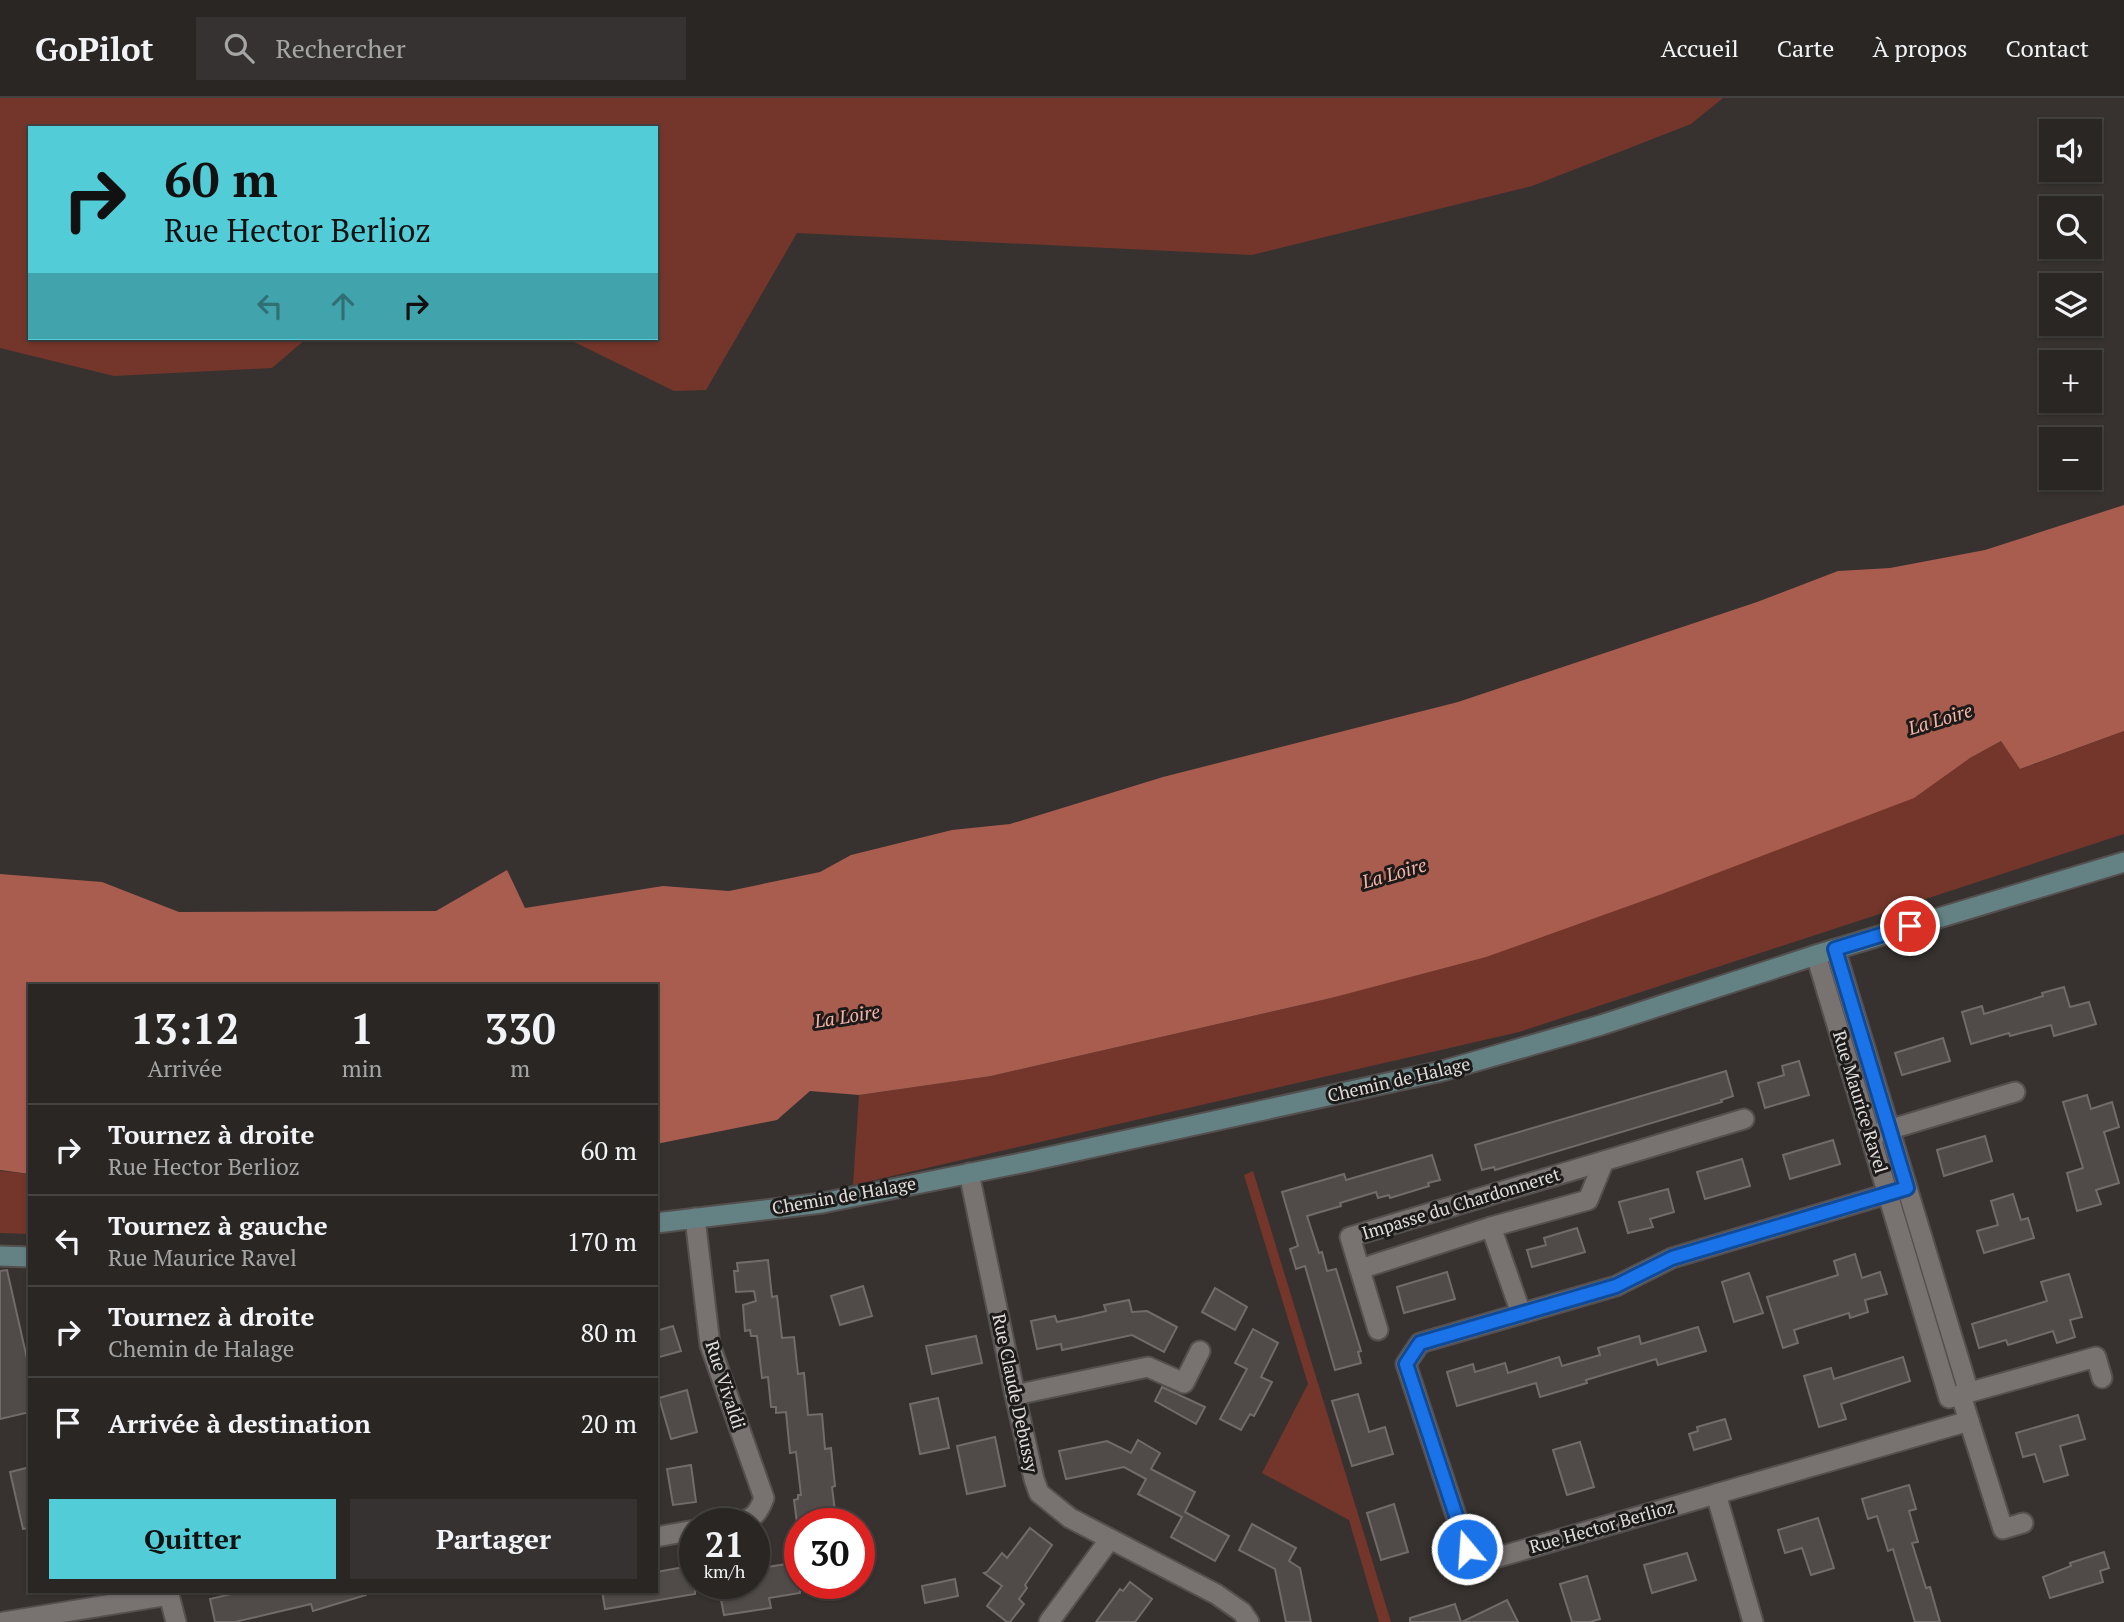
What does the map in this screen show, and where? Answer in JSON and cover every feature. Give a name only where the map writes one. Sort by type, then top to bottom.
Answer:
[{"type":"main road","name":"Chemin de Halage","points":[[658,1223],[822,1203],[1442,1071],[1590,1028],[1835,949],[2124,862]]},
{"type":"main road","points":[[0,1256],[28,1257]]},
{"type":"street","name":"Rue Maurice Ravel","points":[[1835,949],[1890,1129],[1898,1191],[2003,1529],[2023,1523]]},
{"type":"street","name":"Rue Maurice Ravel","points":[[1816,955],[1870,1135],[1898,1191]]},
{"type":"street","points":[[1870,1135],[2015,1092]]},
{"type":"street","name":"Impasse du Chardonneret","points":[[1378,1330],[1350,1237],[1744,1119]]},
{"type":"street","name":"Impasse du Chardonneret","points":[[1360,1269],[1491,1227],[1588,1200],[1604,1161]]},
{"type":"street","name":"Rue Claude Debussy","points":[[969,1173],[1014,1395],[1039,1493],[1070,1518],[1216,1594],[1242,1612],[1249,1622]]},
{"type":"street","name":"Rue Hector Berlioz","points":[[1716,1494],[1485,1561],[1467,1549],[1406,1364],[1420,1343],[1616,1286],[1672,1258],[1898,1191]]},
{"type":"street","name":"Rue Vivaldi","points":[[695,1218],[710,1345],[764,1498],[760,1508]]},
{"type":"street","name":"Impasse du Chardonneret","points":[[1491,1227],[1521,1312]]},
{"type":"street","points":[[1014,1395],[1148,1367],[1184,1383],[1200,1351]]},
{"type":"street","points":[[1960,1395],[2096,1357],[2102,1378]]},
{"type":"street","points":[[1753,1622],[1716,1494],[1969,1421]]},
{"type":"street","points":[[658,1537],[679,1533]]},
{"type":"street","points":[[1049,1622],[1110,1539]]},
{"type":"street","points":[[4,1622],[168,1593],[176,1622]]},
{"type":"shaded area","points":[[0,98],[1723,98],[1691,124],[1532,186],[1252,255],[797,233],[706,390],[674,391],[570,340],[658,340],[658,126],[28,126],[28,340],[305,340],[272,368],[114,376],[0,348]]},
{"type":"shaded area","points":[[2124,731],[2124,834],[1519,1032],[853,1185],[859,1095],[991,1076],[1331,998],[1970,758],[2001,741],[2021,769]]},
{"type":"shaded area","points":[[0,1171],[28,1174],[28,1234],[0,1233]]},
{"type":"shaded area","points":[[1253,1171],[1391,1622],[1379,1622],[1349,1520],[1262,1473],[1308,1384],[1244,1175]]},
{"type":"water","name":"La Loire","points":[[2124,505],[2124,731],[2020,769],[2001,741],[1970,758],[1914,798],[1662,894],[1486,957],[1331,998],[991,1076],[859,1095],[810,1091],[777,1120],[658,1144],[658,984],[28,984],[28,1174],[0,1170],[0,874],[102,882],[179,912],[436,911],[507,870],[525,908],[663,886],[729,891],[820,872],[851,855],[952,830],[1010,824],[1163,777],[1458,702],[1757,602],[1838,571],[1890,568],[1985,550]]},
{"type":"building","points":[[2064,987],[2070,1007],[2089,1002],[2096,1024],[2054,1036],[2051,1025],[1971,1044],[1962,1012],[1982,1006],[1984,1014]]},
{"type":"building","points":[[1943,1038],[1950,1061],[1902,1075],[1895,1053]]},
{"type":"building","points":[[1799,1061],[1809,1095],[1765,1108],[1758,1083],[1784,1075],[1782,1066]]},
{"type":"building","points":[[1726,1071],[1733,1096],[1721,1100],[1722,1102],[1495,1170],[1494,1167],[1482,1170],[1475,1145]]},
{"type":"building","points":[[2087,1095],[2091,1109],[2112,1102],[2119,1127],[2104,1132],[2119,1183],[2096,1190],[2101,1204],[2077,1211],[2067,1173],[2083,1168],[2063,1102]]},
{"type":"building","points":[[1985,1136],[1992,1161],[1944,1176],[1937,1150]]},
{"type":"building","points":[[1833,1140],[1840,1164],[1790,1179],[1783,1155]]},
{"type":"building","points":[[1432,1155],[1440,1180],[1428,1183],[1429,1186],[1390,1198],[1389,1195],[1378,1198],[1376,1192],[1307,1216],[1327,1271],[1336,1269],[1361,1351],[1358,1352],[1361,1363],[1335,1370],[1305,1266],[1296,1269],[1290,1249],[1298,1246],[1282,1192],[1344,1174],[1346,1180]]},
{"type":"building","points":[[1742,1159],[1750,1186],[1705,1199],[1697,1172]]},
{"type":"building","points":[[1668,1189],[1674,1212],[1650,1219],[1653,1227],[1628,1233],[1619,1202]]},
{"type":"building","points":[[2013,1194],[2021,1220],[2028,1218],[2034,1238],[1984,1253],[1977,1231],[1998,1225],[1991,1201]]},
{"type":"building","points":[[1577,1228],[1585,1252],[1532,1267],[1527,1250],[1546,1245],[1544,1238]]},
{"type":"building","points":[[1855,1254],[1862,1278],[1880,1272],[1887,1294],[1865,1300],[1868,1312],[1850,1318],[1849,1313],[1794,1330],[1798,1343],[1783,1348],[1767,1297],[1838,1275],[1834,1261]]},
{"type":"building","points":[[768,1260],[772,1297],[777,1296],[782,1338],[794,1337],[798,1374],[804,1373],[808,1415],[822,1414],[825,1449],[831,1448],[835,1508],[795,1508],[794,1500],[801,1495],[796,1452],[790,1453],[786,1412],[776,1413],[776,1407],[771,1407],[768,1377],[762,1378],[757,1336],[751,1336],[750,1330],[745,1331],[743,1305],[756,1301],[754,1291],[736,1292],[734,1271],[738,1271],[737,1263]]},
{"type":"building","points":[[7,1270],[28,1363],[28,1412],[0,1419],[0,1271]]},
{"type":"building","points":[[1447,1272],[1455,1299],[1404,1313],[1397,1287]]},
{"type":"building","points":[[1749,1273],[1763,1313],[1734,1322],[1722,1282]]},
{"type":"building","points":[[2069,1274],[2082,1317],[2070,1320],[2075,1337],[2057,1343],[2053,1331],[2008,1345],[2006,1340],[1979,1348],[1972,1324],[2047,1301],[2041,1282]]},
{"type":"building","points":[[863,1286],[872,1316],[840,1325],[831,1296]]},
{"type":"building","points":[[1215,1288],[1247,1307],[1235,1330],[1202,1312]]},
{"type":"building","points":[[1129,1300],[1132,1312],[1147,1311],[1177,1327],[1164,1352],[1132,1335],[1062,1350],[1061,1344],[1037,1349],[1031,1321],[1055,1316],[1057,1322],[1081,1317],[1106,1311],[1104,1305]]},
{"type":"building","points":[[673,1326],[681,1351],[658,1357],[658,1330]]},
{"type":"building","points":[[1698,1327],[1706,1351],[1658,1365],[1656,1359],[1540,1397],[1536,1383],[1457,1406],[1447,1372],[1473,1364],[1475,1372],[1505,1363],[1508,1373],[1559,1357],[1562,1366],[1600,1355],[1598,1348],[1639,1336],[1641,1344]]},
{"type":"building","points":[[1253,1329],[1278,1343],[1261,1377],[1272,1382],[1254,1416],[1250,1414],[1241,1430],[1220,1419],[1247,1369],[1235,1363]]},
{"type":"building","points":[[976,1336],[982,1363],[932,1374],[926,1346]]},
{"type":"building","points":[[1903,1357],[1910,1381],[1841,1404],[1846,1419],[1819,1427],[1804,1376],[1831,1368],[1834,1379]]},
{"type":"building","points":[[1162,1387],[1205,1407],[1196,1424],[1155,1401]]},
{"type":"building","points":[[687,1390],[697,1432],[671,1439],[659,1398]]},
{"type":"building","points":[[1358,1394],[1369,1432],[1385,1427],[1393,1454],[1352,1466],[1332,1401]]},
{"type":"building","points":[[938,1398],[949,1448],[920,1454],[910,1404]]},
{"type":"building","points":[[2078,1415],[2085,1439],[2060,1446],[2068,1475],[2044,1482],[2035,1454],[2023,1457],[2016,1433]]},
{"type":"building","points":[[1725,1419],[1731,1439],[1694,1450],[1689,1434],[1698,1431],[1697,1427]]},
{"type":"building","points":[[995,1437],[1005,1486],[967,1494],[957,1446]]},
{"type":"building","points":[[1138,1440],[1160,1453],[1151,1469],[1195,1492],[1185,1512],[1229,1536],[1215,1561],[1171,1537],[1182,1517],[1138,1494],[1146,1479],[1124,1467],[1066,1479],[1059,1451],[1107,1441],[1131,1453]]},
{"type":"building","points":[[1580,1442],[1594,1487],[1567,1495],[1553,1450]]},
{"type":"building","points":[[691,1465],[696,1502],[673,1505],[667,1469]]},
{"type":"building","points":[[28,1468],[28,1528],[23,1529],[10,1472]]},
{"type":"building","points":[[1909,1485],[1916,1509],[1909,1511],[1918,1542],[1912,1543],[1926,1588],[1930,1587],[1940,1622],[1915,1622],[1893,1549],[1888,1551],[1877,1516],[1868,1519],[1862,1499]]},
{"type":"building","points":[[1394,1504],[1408,1552],[1381,1560],[1367,1513]]},
{"type":"building","points":[[1818,1518],[1834,1568],[1811,1575],[1802,1548],[1785,1553],[1778,1530]]},
{"type":"building","points":[[1252,1524],[1296,1548],[1289,1561],[1300,1568],[1311,1622],[1286,1622],[1275,1569],[1239,1550]]},
{"type":"building","points":[[1030,1528],[1052,1545],[1025,1585],[1027,1588],[1019,1599],[1024,1604],[1010,1622],[1007,1622],[987,1606],[1002,1586],[984,1573],[1002,1553],[1007,1558]]},
{"type":"building","points":[[2104,1552],[2109,1568],[2100,1571],[2103,1582],[2050,1598],[2043,1577],[2071,1566],[2070,1563]]},
{"type":"building","points":[[1687,1553],[1696,1580],[1652,1593],[1644,1565]]},
{"type":"building","points":[[784,1564],[784,1596],[770,1598],[770,1567]]},
{"type":"building","points":[[679,1568],[679,1597],[605,1609],[602,1593],[658,1593],[658,1572]]},
{"type":"building","points":[[1587,1576],[1600,1619],[1572,1622],[1560,1584]]},
{"type":"building","points":[[955,1579],[958,1596],[925,1603],[922,1586]]},
{"type":"building","points":[[1130,1582],[1152,1599],[1135,1622],[1096,1622],[1120,1589],[1123,1591]]},
{"type":"building","points":[[236,1593],[366,1593],[313,1611],[311,1604],[235,1622],[215,1622],[210,1599]]},
{"type":"building","points":[[721,1599],[769,1599],[771,1608],[724,1615]]},
{"type":"building","points":[[1507,1600],[1518,1622],[1462,1622]]},
{"type":"building","points":[[1455,1604],[1461,1622],[1410,1622],[1410,1618]]},
{"type":"route","points":[[1467,1549],[1406,1364],[1420,1343],[1616,1286],[1672,1258],[1907,1188],[1835,949],[1910,926]]}]
